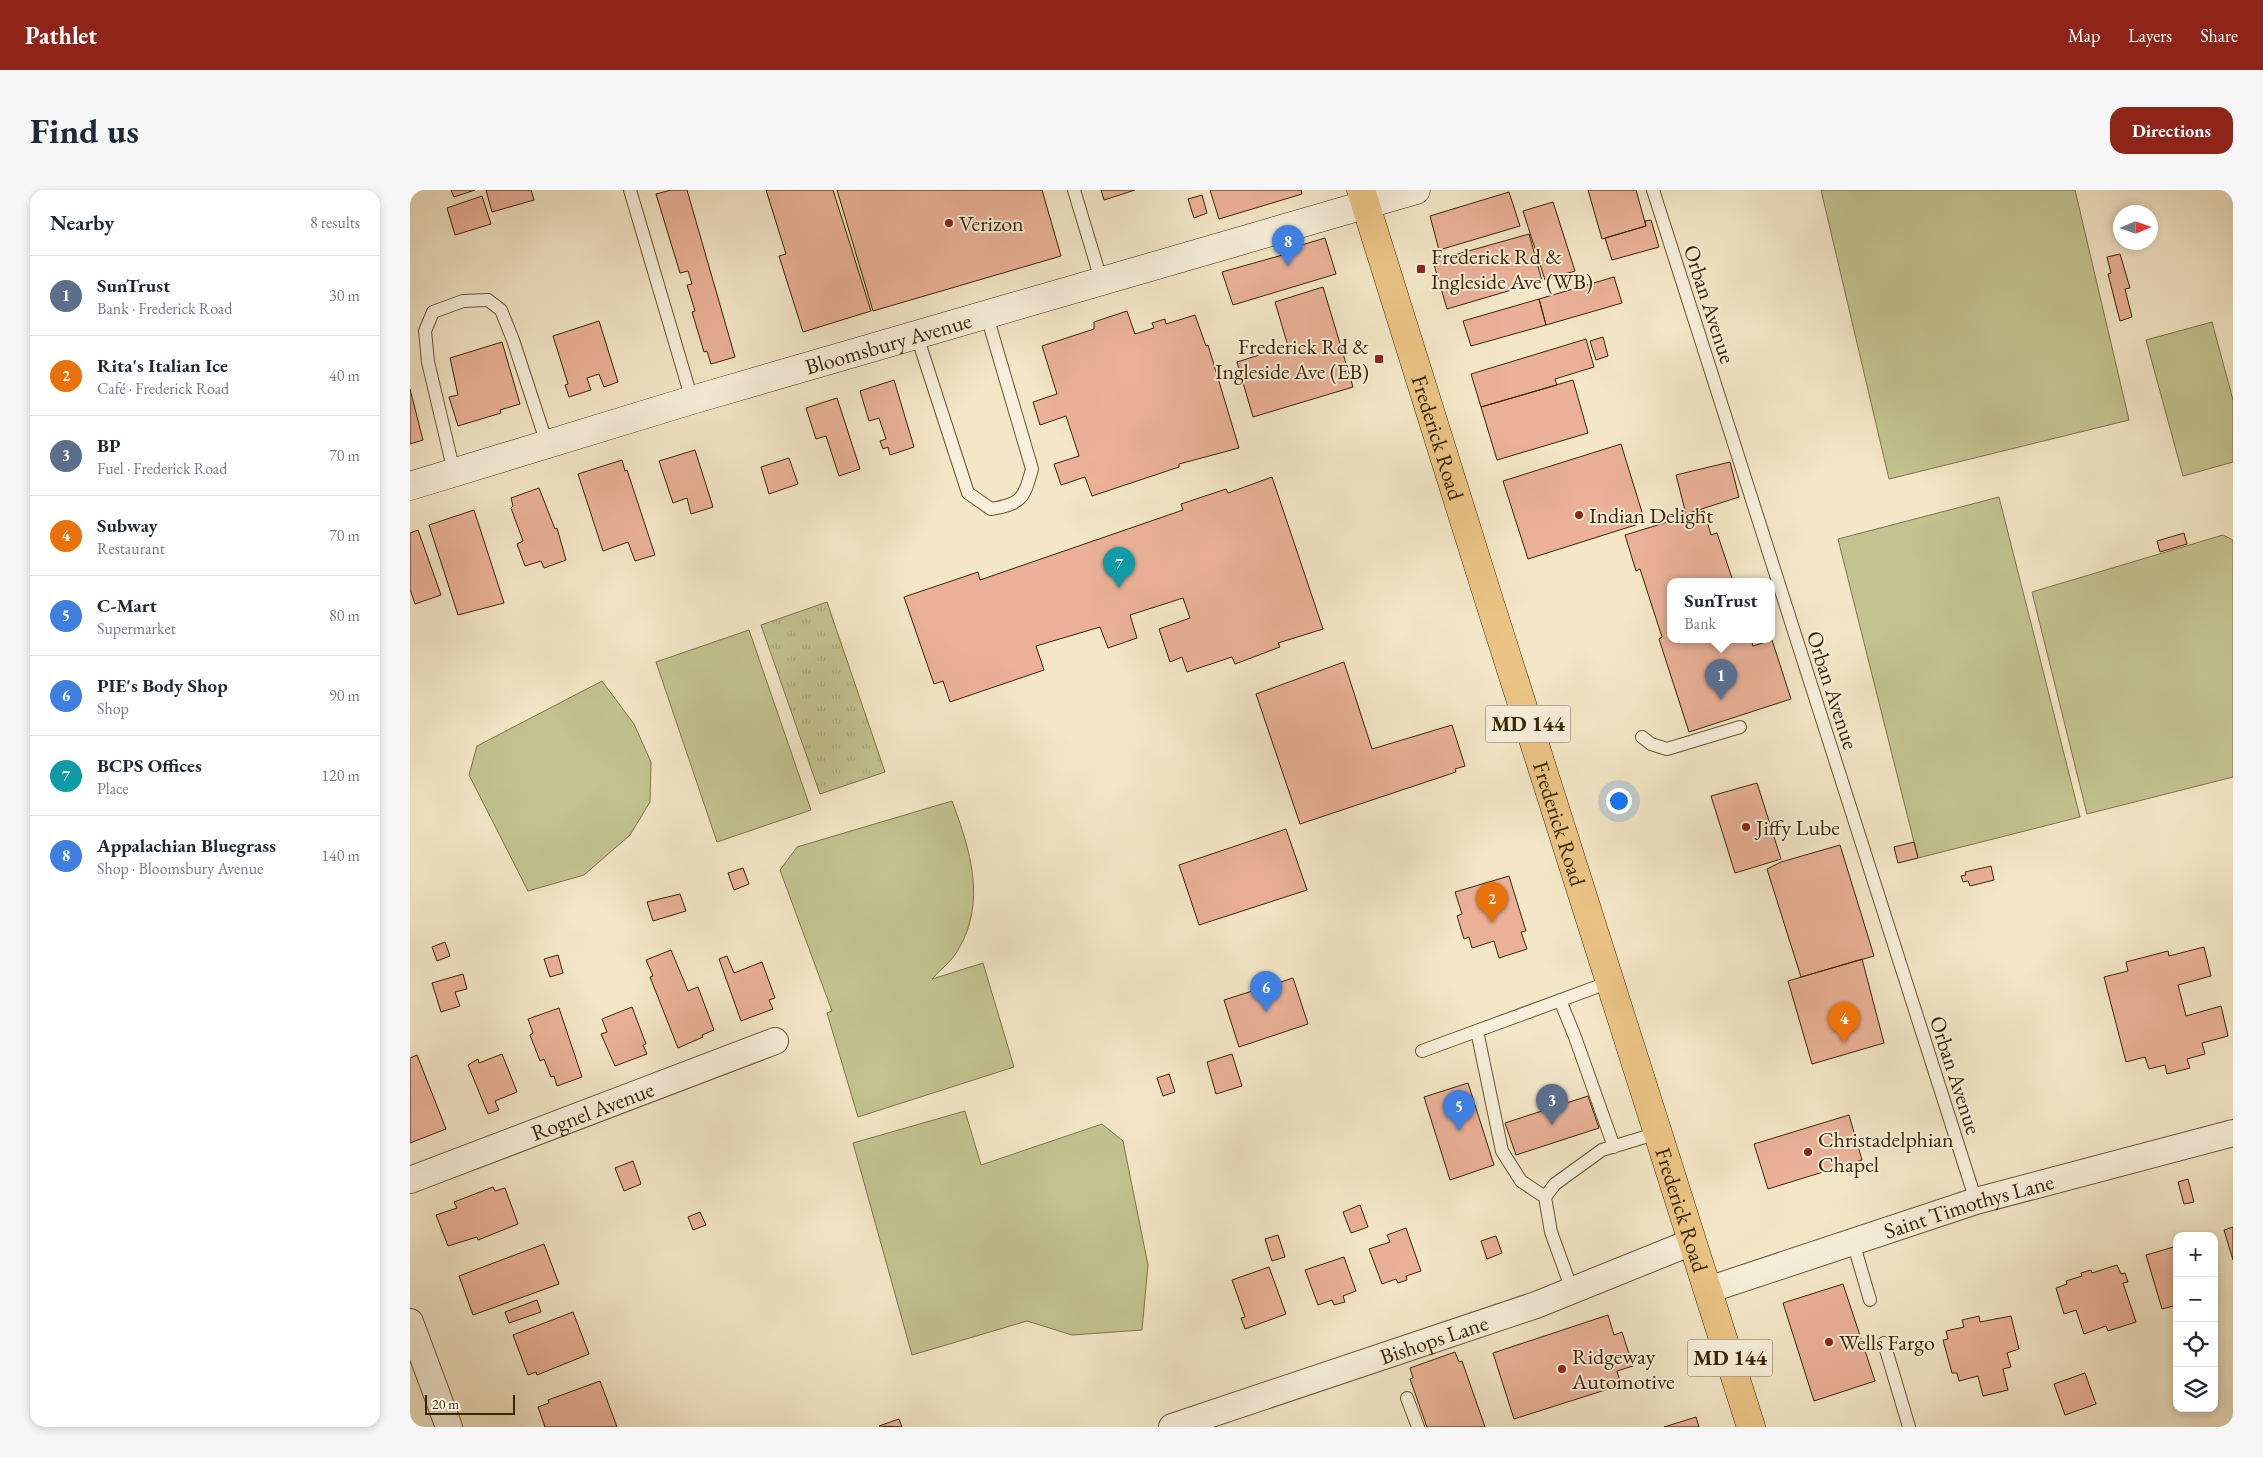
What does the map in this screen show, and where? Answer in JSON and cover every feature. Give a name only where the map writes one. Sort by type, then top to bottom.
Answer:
[{"type":"main road","name":"Bloomsbury Avenue","points":[[410,486],[692,400],[1102,283],[1364,197],[1416,190]]},
{"type":"main road","name":"Frederick Road","points":[[1364,197],[1488,597],[1752,1427]]},
{"type":"street","name":"Rognel Avenue","points":[[410,1180],[775,1041]]},
{"type":"street","name":"Saint Timothys Lane","points":[[1708,1290],[1976,1202],[2233,1133]]},
{"type":"street","name":"Bishops Lane","points":[[1172,1427],[1536,1305],[1692,1242]]},
{"type":"street","points":[[410,1322],[448,1427]]},
{"type":"lane","points":[[630,190],[692,400]]},
{"type":"lane","points":[[1074,190],[1102,283]]},
{"type":"lane","name":"Orban Avenue","points":[[1652,190],[1976,1202]]},
{"type":"lane","points":[[454,472],[428,362],[425,331],[433,312],[463,301],[488,300],[501,310],[513,340],[547,444]]},
{"type":"lane","points":[[917,336],[968,493],[992,509],[1010,506],[1025,494],[1032,469],[987,316]]},
{"type":"lane","points":[[1642,737],[1651,744],[1667,749],[1740,727]]},
{"type":"lane","points":[[1422,1051],[1610,982]]},
{"type":"lane","points":[[1560,1000],[1582,1055],[1614,1146]]},
{"type":"lane","points":[[1477,1031],[1502,1151],[1521,1181],[1546,1198]]},
{"type":"lane","points":[[1572,1290],[1551,1232],[1546,1198],[1556,1184],[1602,1150],[1658,1133]]},
{"type":"lane","points":[[1853,1242],[1870,1300]]},
{"type":"lane","points":[[1884,1343],[1909,1427]]},
{"type":"lane","points":[[1407,1398],[1418,1427]]},
{"type":"green space","points":[[1821,190],[2075,190],[2129,420],[1889,479]]},
{"type":"green space","points":[[2212,322],[2233,400],[2233,462],[2183,476],[2146,340]]},
{"type":"green space","points":[[1999,497],[2080,817],[1918,858],[1838,539]]},
{"type":"green space","points":[[2223,535],[2233,540],[2233,777],[2087,814],[2032,592]]},
{"type":"green space","points":[[827,602],[885,772],[820,794],[761,625]]},
{"type":"green space","points":[[749,630],[811,810],[717,842],[656,662]]},
{"type":"green space","points":[[602,681],[634,724],[651,762],[650,802],[630,835],[584,875],[528,891],[469,775],[477,746]]},
{"type":"green space","points":[[952,801],[965,838],[973,876],[972,913],[967,932],[958,950],[932,979],[983,963],[1014,1067],[858,1117],[827,1013],[832,1011],[780,870],[797,847]]},
{"type":"green space","points":[[965,1111],[981,1165],[1102,1124],[1123,1141],[1148,1265],[1142,1330],[1072,1335],[1027,1321],[912,1355],[853,1143]]},
{"type":"building","points":[[451,190],[475,190],[454,197]]},
{"type":"building","points":[[486,190],[531,190],[534,200],[492,212]]},
{"type":"building","points":[[671,190],[687,190],[735,357],[711,364],[707,351],[704,352],[692,312],[695,311],[687,285],[692,284],[688,271],[680,273],[656,194]]},
{"type":"building","points":[[766,190],[833,190],[871,311],[803,332],[779,256],[786,254]]},
{"type":"building","name":"Verizon","points":[[837,190],[1042,190],[1061,256],[873,311]]},
{"type":"building","points":[[1101,190],[1135,190],[1104,200]]},
{"type":"building","points":[[1210,190],[1301,190],[1302,194],[1219,219]]},
{"type":"building","points":[[1588,190],[1636,190],[1646,226],[1602,239]]},
{"type":"building","points":[[1509,192],[1520,226],[1439,250],[1430,216]]},
{"type":"building","points":[[1202,195],[1207,213],[1194,218],[1188,199]]},
{"type":"building","points":[[482,196],[491,224],[455,235],[447,208]]},
{"type":"building","points":[[1553,202],[1575,271],[1545,280],[1523,211]]},
{"type":"building","points":[[1651,220],[1659,247],[1612,260],[1605,238],[1646,226],[1645,221]]},
{"type":"building","points":[[1529,234],[1542,281],[1447,309],[1433,261]]},
{"type":"building","points":[[1325,238],[1336,274],[1233,305],[1222,272],[1286,254],[1285,250]]},
{"type":"building","points":[[2120,254],[2130,288],[2125,289],[2132,317],[2120,321],[2108,274],[2111,273],[2107,257]]},
{"type":"building","points":[[1614,277],[1622,303],[1546,325],[1539,299]]},
{"type":"building","points":[[1323,287],[1353,387],[1253,417],[1237,362],[1288,346],[1275,302]]},
{"type":"building","points":[[1539,299],[1546,325],[1471,346],[1463,321]]},
{"type":"building","points":[[1127,311],[1135,334],[1154,328],[1152,323],[1165,319],[1166,324],[1195,315],[1206,346],[1208,345],[1239,448],[1179,464],[1179,467],[1092,496],[1085,477],[1061,485],[1054,464],[1079,456],[1066,416],[1040,425],[1033,402],[1057,394],[1042,346],[1094,329],[1094,322]]},
{"type":"building","points":[[599,321],[618,382],[604,387],[599,374],[587,378],[591,390],[569,397],[565,385],[568,384],[553,336]]},
{"type":"building","points":[[1603,337],[1608,356],[1596,360],[1590,341]]},
{"type":"building","points":[[1586,339],[1594,367],[1555,379],[1557,385],[1481,407],[1471,374]]},
{"type":"building","points":[[502,342],[520,404],[500,410],[501,413],[458,426],[449,397],[458,395],[450,358]]},
{"type":"building","points":[[894,380],[914,447],[890,455],[888,447],[883,449],[880,441],[886,439],[879,418],[869,421],[860,391]]},
{"type":"building","points":[[1573,380],[1588,433],[1497,460],[1481,407]]},
{"type":"building","points":[[410,389],[423,440],[410,444]]},
{"type":"building","points":[[837,398],[860,469],[839,476],[826,436],[816,439],[806,408]]},
{"type":"building","points":[[1621,444],[1645,522],[1528,559],[1503,481]]},
{"type":"building","points":[[695,450],[713,507],[691,514],[687,498],[673,503],[659,461]]},
{"type":"building","points":[[789,458],[798,484],[769,494],[761,467]]},
{"type":"building","points":[[622,460],[655,555],[635,561],[628,542],[603,551],[578,474]]},
{"type":"building","points":[[1730,462],[1739,497],[1686,514],[1676,475]]},
{"type":"building","points":[[1272,477],[1323,629],[1278,643],[1280,647],[1235,664],[1232,657],[1187,672],[1182,657],[1170,662],[1159,629],[1190,618],[1183,598],[1130,615],[1137,638],[1108,648],[1100,627],[1036,646],[1044,670],[950,702],[943,681],[934,684],[904,597],[978,572],[980,580],[1183,510],[1181,504],[1226,489],[1228,493]]},
{"type":"building","points":[[539,488],[555,529],[557,528],[566,560],[544,568],[541,561],[525,566],[517,544],[523,541],[511,508],[513,506],[511,498]]},
{"type":"building","points":[[474,510],[504,603],[458,615],[429,525]]},
{"type":"building","points":[[1704,511],[1711,535],[1717,533],[1732,578],[1667,578],[1667,643],[1752,643],[1753,646],[1762,643],[1773,643],[1791,699],[1689,732],[1659,639],[1662,637],[1640,569],[1636,571],[1625,535]]},
{"type":"building","points":[[418,530],[441,595],[415,604],[410,589],[410,533]]},
{"type":"building","points":[[2184,533],[2187,544],[2160,552],[2157,541]]},
{"type":"building","points":[[1344,662],[1372,749],[1452,725],[1465,766],[1455,769],[1456,772],[1300,824],[1256,694]]},
{"type":"building","name":"Jiffy Lube","points":[[1757,783],[1781,859],[1735,873],[1711,796]]},
{"type":"building","points":[[1286,829],[1307,890],[1199,925],[1179,865]]},
{"type":"building","points":[[1914,842],[1918,858],[1898,863],[1894,847]]},
{"type":"building","points":[[1840,845],[1874,956],[1801,977],[1767,869],[1781,862]]},
{"type":"building","points":[[1991,866],[1994,880],[1970,886],[1968,881],[1963,882],[1961,876],[1966,875],[1965,872]]},
{"type":"building","points":[[743,868],[749,884],[734,890],[728,873]]},
{"type":"building","points":[[1509,876],[1526,931],[1521,932],[1527,949],[1499,958],[1494,941],[1472,948],[1469,937],[1464,939],[1457,916],[1462,914],[1455,892]]},
{"type":"building","points":[[680,894],[686,911],[653,921],[647,902]]},
{"type":"building","points":[[445,942],[450,956],[437,961],[432,947]]},
{"type":"building","points":[[2204,947],[2211,976],[2178,985],[2186,1016],[2221,1006],[2228,1036],[2202,1043],[2205,1054],[2187,1059],[2190,1068],[2167,1074],[2165,1065],[2149,1069],[2145,1057],[2126,1062],[2104,977],[2128,971],[2126,962],[2168,951],[2169,956]]},
{"type":"building","points":[[671,950],[688,991],[698,987],[714,1030],[678,1048],[650,977],[653,976],[646,960]]},
{"type":"building","points":[[558,955],[563,973],[550,977],[544,959]]},
{"type":"building","points":[[727,956],[734,973],[762,962],[775,998],[769,1000],[773,1009],[741,1021],[719,959]]},
{"type":"building","points":[[1862,959],[1884,1043],[1812,1064],[1788,981]]},
{"type":"building","points":[[463,974],[467,989],[455,992],[460,1006],[441,1012],[432,983]]},
{"type":"building","points":[[1293,978],[1308,1024],[1239,1047],[1224,1000]]},
{"type":"building","points":[[632,1007],[646,1044],[643,1045],[647,1054],[615,1066],[601,1034],[607,1032],[602,1019]]},
{"type":"building","points":[[559,1008],[582,1077],[557,1086],[554,1076],[551,1077],[544,1059],[540,1061],[530,1035],[533,1033],[528,1019]]},
{"type":"building","points":[[502,1054],[517,1092],[495,1101],[499,1110],[488,1114],[468,1065],[478,1059],[479,1063]]},
{"type":"building","points":[[1232,1054],[1242,1086],[1216,1094],[1207,1062]]},
{"type":"building","points":[[417,1055],[446,1129],[410,1143],[410,1058]]},
{"type":"building","points":[[1169,1074],[1175,1092],[1163,1096],[1157,1078]]},
{"type":"building","points":[[1468,1083],[1494,1165],[1450,1180],[1424,1097]]},
{"type":"building","points":[[1588,1096],[1599,1128],[1516,1155],[1505,1123]]},
{"type":"building","name":"Christadelphian Chapel","points":[[1849,1115],[1862,1160],[1768,1189],[1754,1144]]},
{"type":"building","points":[[633,1161],[641,1184],[624,1191],[615,1168]]},
{"type":"building","points":[[2188,1179],[2194,1202],[2184,1204],[2178,1182]]},
{"type":"building","points":[[493,1187],[495,1191],[505,1188],[518,1224],[478,1240],[477,1237],[448,1246],[436,1215],[457,1208],[454,1202]]},
{"type":"building","points":[[1360,1205],[1368,1227],[1351,1233],[1343,1212]]},
{"type":"building","points":[[700,1212],[706,1225],[693,1230],[688,1217]]},
{"type":"building","points":[[2233,1227],[2233,1260],[2224,1230]]},
{"type":"building","points":[[1406,1228],[1421,1271],[1406,1276],[1407,1280],[1398,1283],[1396,1279],[1382,1284],[1369,1249],[1390,1242],[1387,1235]]},
{"type":"building","points":[[1278,1235],[1285,1257],[1272,1261],[1265,1239]]},
{"type":"building","points":[[1496,1236],[1502,1253],[1487,1259],[1481,1241]]},
{"type":"building","points":[[544,1244],[559,1284],[473,1315],[459,1276]]},
{"type":"building","points":[[2173,1247],[2173,1306],[2162,1309],[2146,1255]]},
{"type":"building","points":[[1344,1257],[1356,1291],[1343,1296],[1345,1302],[1334,1305],[1332,1300],[1318,1305],[1305,1270]]},
{"type":"building","points":[[2117,1265],[2121,1274],[2125,1273],[2128,1282],[2123,1283],[2136,1322],[2108,1331],[2106,1326],[2084,1334],[2076,1310],[2064,1314],[2056,1288],[2067,1284],[2066,1281],[2082,1276],[2081,1273],[2091,1270],[2092,1273]]},
{"type":"building","points":[[1269,1267],[1286,1314],[1245,1329],[1241,1318],[1245,1317],[1232,1280]]},
{"type":"building","name":"Wells Fargo","points":[[1843,1284],[1875,1381],[1814,1401],[1783,1303]]},
{"type":"building","points":[[537,1300],[541,1312],[509,1323],[505,1312]]},
{"type":"building","points":[[573,1312],[589,1354],[537,1375],[536,1372],[528,1375],[513,1335]]},
{"type":"building","name":"Ridgeway Automotive","points":[[1608,1315],[1614,1335],[1622,1332],[1633,1366],[1617,1371],[1621,1385],[1514,1419],[1493,1353]]},
{"type":"building","points":[[1979,1316],[1980,1322],[2011,1316],[2019,1349],[2007,1353],[2011,1367],[2003,1369],[2008,1390],[1983,1396],[1978,1376],[1959,1381],[1957,1373],[1952,1373],[1943,1340],[1948,1339],[1946,1331],[1964,1327],[1962,1320]]},
{"type":"building","points":[[1455,1352],[1459,1362],[1462,1361],[1485,1427],[1427,1427],[1410,1379],[1413,1378],[1410,1368]]},
{"type":"building","points":[[2085,1373],[2096,1404],[2065,1415],[2054,1384]]},
{"type":"building","points":[[600,1381],[617,1427],[545,1427],[538,1407],[549,1403],[548,1400]]},
{"type":"building","points":[[1696,1417],[1699,1427],[1664,1427]]},
{"type":"building","points":[[899,1419],[902,1427],[879,1426]]},
{"type":"place","name":"Verizon","points":[[949,223]]},
{"type":"place","name":"Appalachian Bluegrass","points":[[1288,266]]},
{"type":"place","name":"Frederick Rd & Ingleside Ave (WB)","points":[[1421,269]]},
{"type":"place","name":"Frederick Rd & Ingleside Ave (EB)","points":[[1379,359]]},
{"type":"place","name":"Indian Delight","points":[[1579,515]]},
{"type":"place","name":"BCPS Offices","points":[[1119,588]]},
{"type":"place","name":"SunTrust","points":[[1721,700]]},
{"type":"place","name":"Jiffy Lube","points":[[1746,827]]},
{"type":"place","name":"Rita's Italian Ice","points":[[1492,923]]},
{"type":"place","name":"PIE's Body Shop","points":[[1266,1012]]},
{"type":"place","name":"Subway","points":[[1844,1043]]},
{"type":"place","name":"BP","points":[[1552,1125]]},
{"type":"place","name":"C-Mart","points":[[1459,1131]]},
{"type":"place","name":"Christadelphian Chapel","points":[[1808,1152]]},
{"type":"place","name":"Wells Fargo","points":[[1829,1342]]},
{"type":"place","name":"Ridgeway Automotive","points":[[1562,1369]]}]
